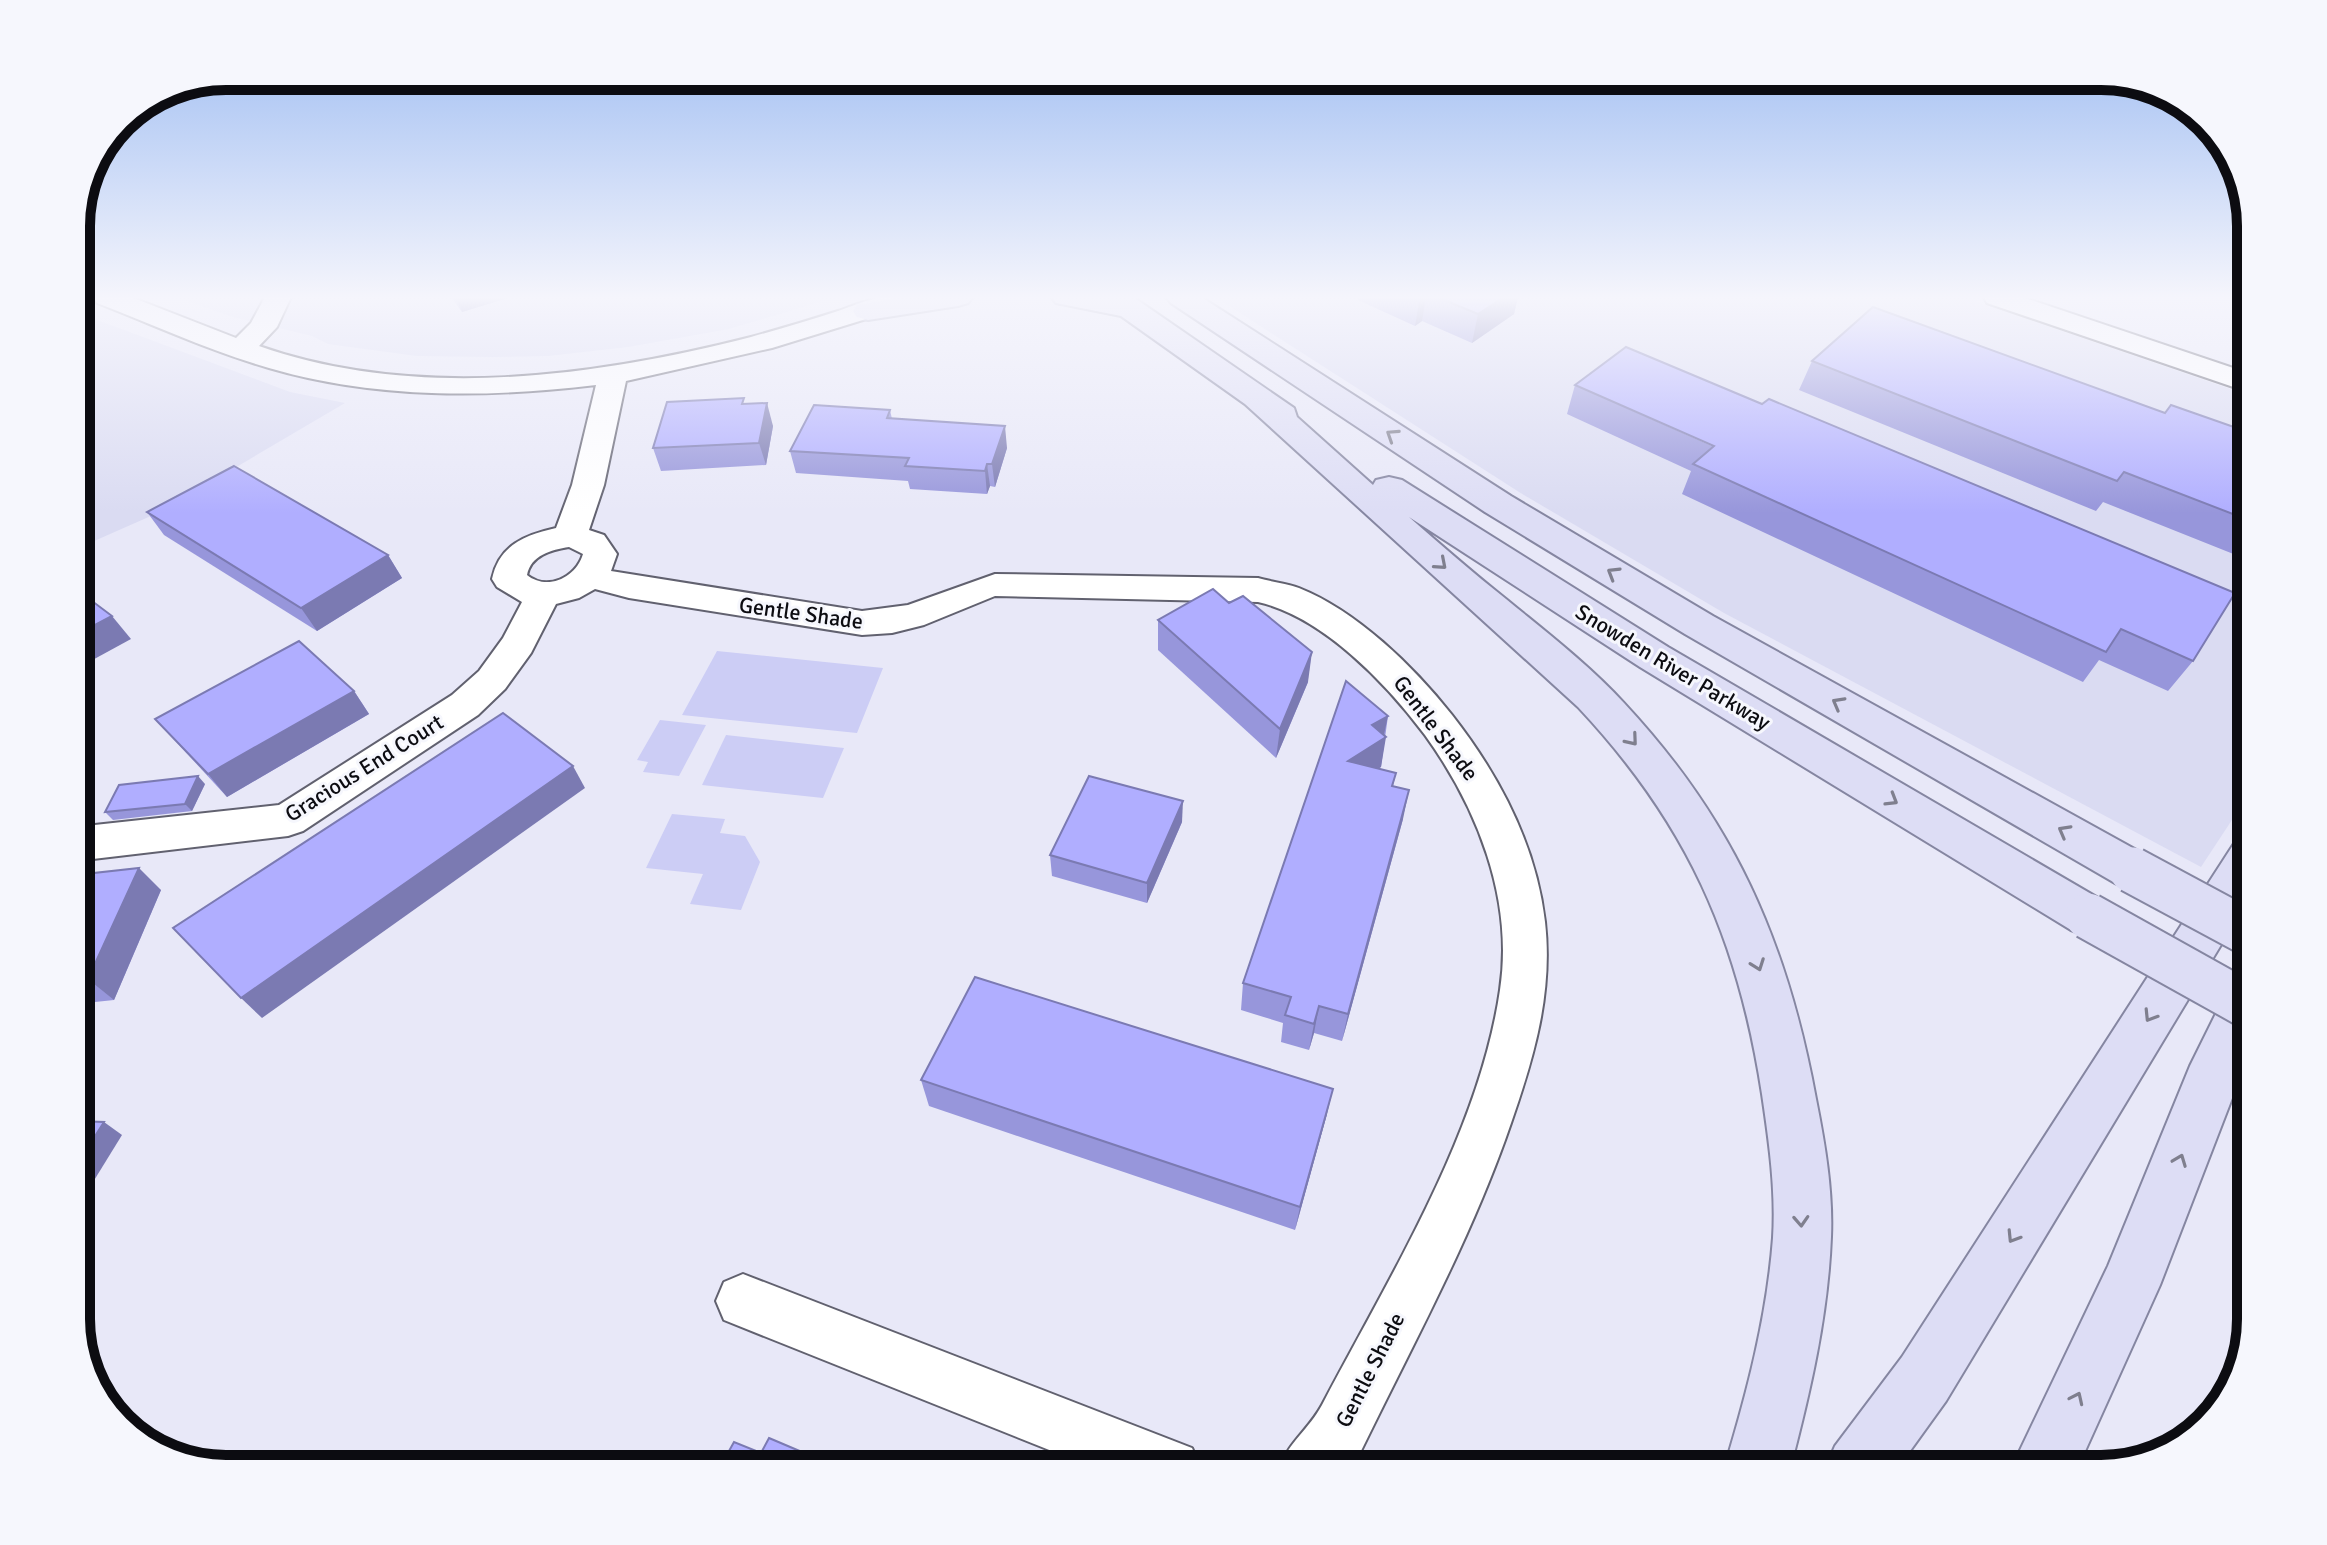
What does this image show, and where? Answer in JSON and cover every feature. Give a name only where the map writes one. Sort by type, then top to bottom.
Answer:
[{"type":"main road","name":"Snowden River Parkway","points":[[1216,369],[1450,529],[1654,657],[2088,916],[2237,999]]},
{"type":"main road","points":[[1291,369],[1498,504],[1699,625],[2237,926]]},
{"type":"main road","points":[[1258,399],[1340,476],[1606,710],[1659,774],[1683,810],[1712,858],[1741,918],[1768,992],[1783,1056],[1796,1142],[1802,1232],[1795,1311],[1778,1394],[1761,1455]]},
{"type":"main road","points":[[1868,1455],[1924,1379],[2237,877]]},
{"type":"main road","points":[[2051,1455],[2130,1285],[2216,1066],[2237,1023]]},
{"type":"street","points":[[312,369],[387,381],[510,384],[639,369]]},
{"type":"street","points":[[2207,369],[2237,379]]},
{"type":"street","points":[[570,536],[588,485],[613,374]]},
{"type":"street","points":[[570,536],[592,542],[601,550],[602,560],[591,577],[562,592],[543,595],[516,588],[509,579],[510,566],[519,554],[534,545],[570,536]]},
{"type":"street","name":"Gentle Shade","points":[[591,577],[629,587],[719,602],[851,623],[881,624],[921,614],[972,590],[995,585],[1258,590],[1288,597],[1338,627],[1377,656],[1420,701],[1486,796],[1507,849],[1523,921],[1524,987],[1512,1052],[1462,1191],[1339,1432],[1320,1455]]},
{"type":"street","name":"Gracious End Court","points":[[90,842],[288,820],[465,705],[492,680],[518,644],[543,595]]},
{"type":"street","points":[[743,1301],[1135,1455]]},
{"type":"shaded area","points":[[90,369],[229,369],[290,392],[345,403],[160,512],[90,543]]},
{"type":"shaded area","points":[[1327,369],[2173,369],[2237,391],[2237,812],[2201,867],[1724,613],[1519,492]]},
{"type":"shaded area","points":[[717,651],[883,668],[857,733],[682,715]]},
{"type":"shaded area","points":[[660,720],[706,725],[679,776],[643,772],[648,762],[637,760]]},
{"type":"shaded area","points":[[726,735],[844,748],[823,798],[702,785]]},
{"type":"shaded area","points":[[672,814],[725,819],[720,833],[745,836],[760,862],[741,910],[690,904],[703,874],[646,868]]},
{"type":"building","points":[[1596,369],[1679,369],[1762,404],[1769,399],[2235,593],[2193,661],[2121,629],[2106,652],[1693,464],[1714,446],[1575,385]]},
{"type":"building","points":[[1833,369],[2044,369],[2165,413],[2171,405],[2237,428],[2237,516],[2124,472],[2117,481]]},
{"type":"building","points":[[744,398],[742,404],[767,403],[759,443],[653,448],[667,402]]},
{"type":"building","points":[[814,405],[890,410],[887,418],[1005,426],[992,464],[987,464],[985,471],[905,466],[909,458],[790,451]]},
{"type":"building","points":[[234,466],[388,555],[301,608],[147,512]]},
{"type":"building","points":[[1213,589],[1229,603],[1243,596],[1312,652],[1280,729],[1158,620]]},
{"type":"building","points":[[90,600],[112,616],[90,628]]},
{"type":"building","points":[[299,641],[354,691],[208,774],[155,719]]},
{"type":"building","points":[[1346,681],[1388,716],[1372,725],[1386,737],[1348,761],[1396,773],[1392,786],[1409,790],[1348,1014],[1319,1006],[1314,1024],[1285,1015],[1291,997],[1243,983]]},
{"type":"building","points":[[503,713],[573,766],[241,998],[173,928]]},
{"type":"building","points":[[198,776],[185,804],[105,812],[119,785]]},
{"type":"building","points":[[1089,776],[1183,801],[1147,883],[1050,855]]},
{"type":"building","points":[[139,868],[90,975],[90,873]]},
{"type":"building","points":[[975,977],[1333,1089],[1300,1207],[921,1080]]},
{"type":"building","points":[[90,1122],[104,1122],[90,1144]]},
{"type":"building","points":[[769,1438],[809,1455],[727,1455],[734,1442],[761,1453]]}]
